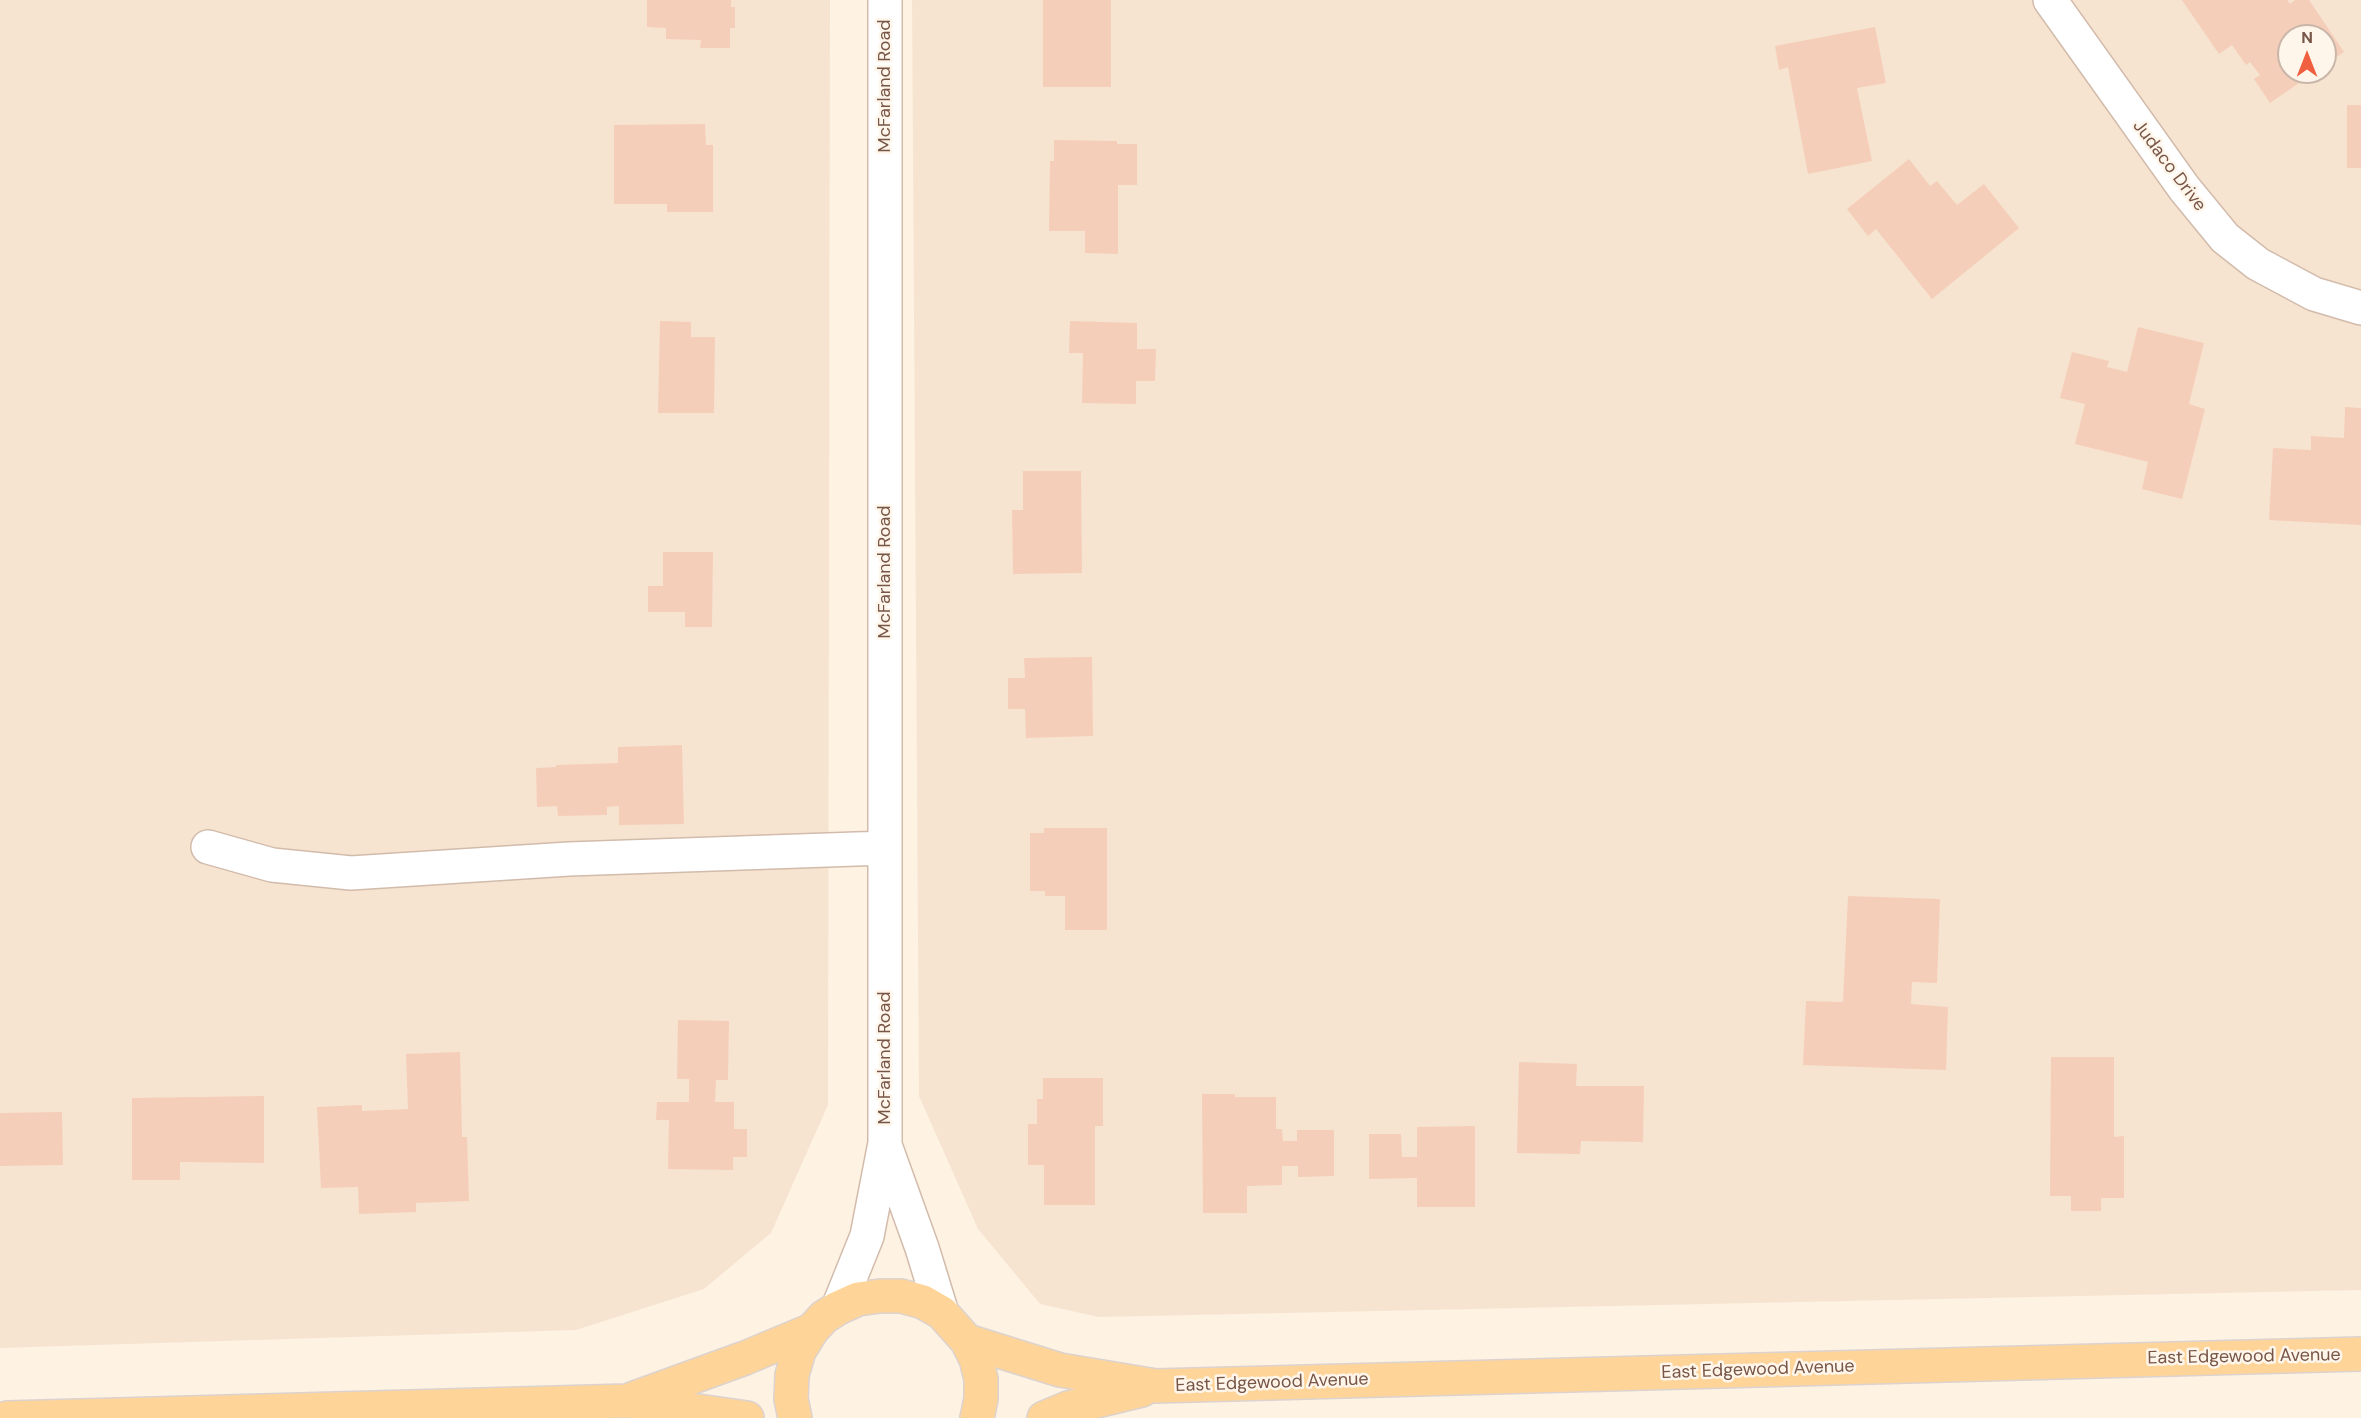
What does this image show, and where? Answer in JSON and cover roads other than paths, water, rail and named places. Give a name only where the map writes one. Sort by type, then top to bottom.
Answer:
[{"type":"main road","name":"East Edgewood Avenue","points":[[795,1418],[790,1399],[792,1375],[799,1351],[812,1330],[824,1317],[838,1308],[858,1299],[880,1296],[902,1296],[923,1302],[942,1313],[968,1341],[981,1379],[981,1399],[977,1418]]},
{"type":"main road","name":"East Edgewood Avenue","points":[[628,1401],[745,1358],[812,1330]]},
{"type":"main road","name":"East Edgewood Avenue","points":[[968,1341],[1060,1370],[1156,1386],[2361,1354]]},
{"type":"main road","name":"East Edgewood Avenue","points":[[1044,1418],[1068,1408],[1156,1386]]},
{"type":"main road","name":"East Edgewood Avenue","points":[[8,1418],[628,1401],[747,1418]]},
{"type":"street","name":"McFarland Road","points":[[838,1308],[867,1236],[885,1143],[885,0]]},
{"type":"street","name":"Judaco Drive","points":[[2050,0],[2184,189],[2225,238],[2258,264],[2321,297],[2361,309]]},
{"type":"street","points":[[208,847],[272,865],[351,873],[569,860],[885,848]]},
{"type":"street","name":"McFarland Road","points":[[885,1143],[942,1313]]}]
